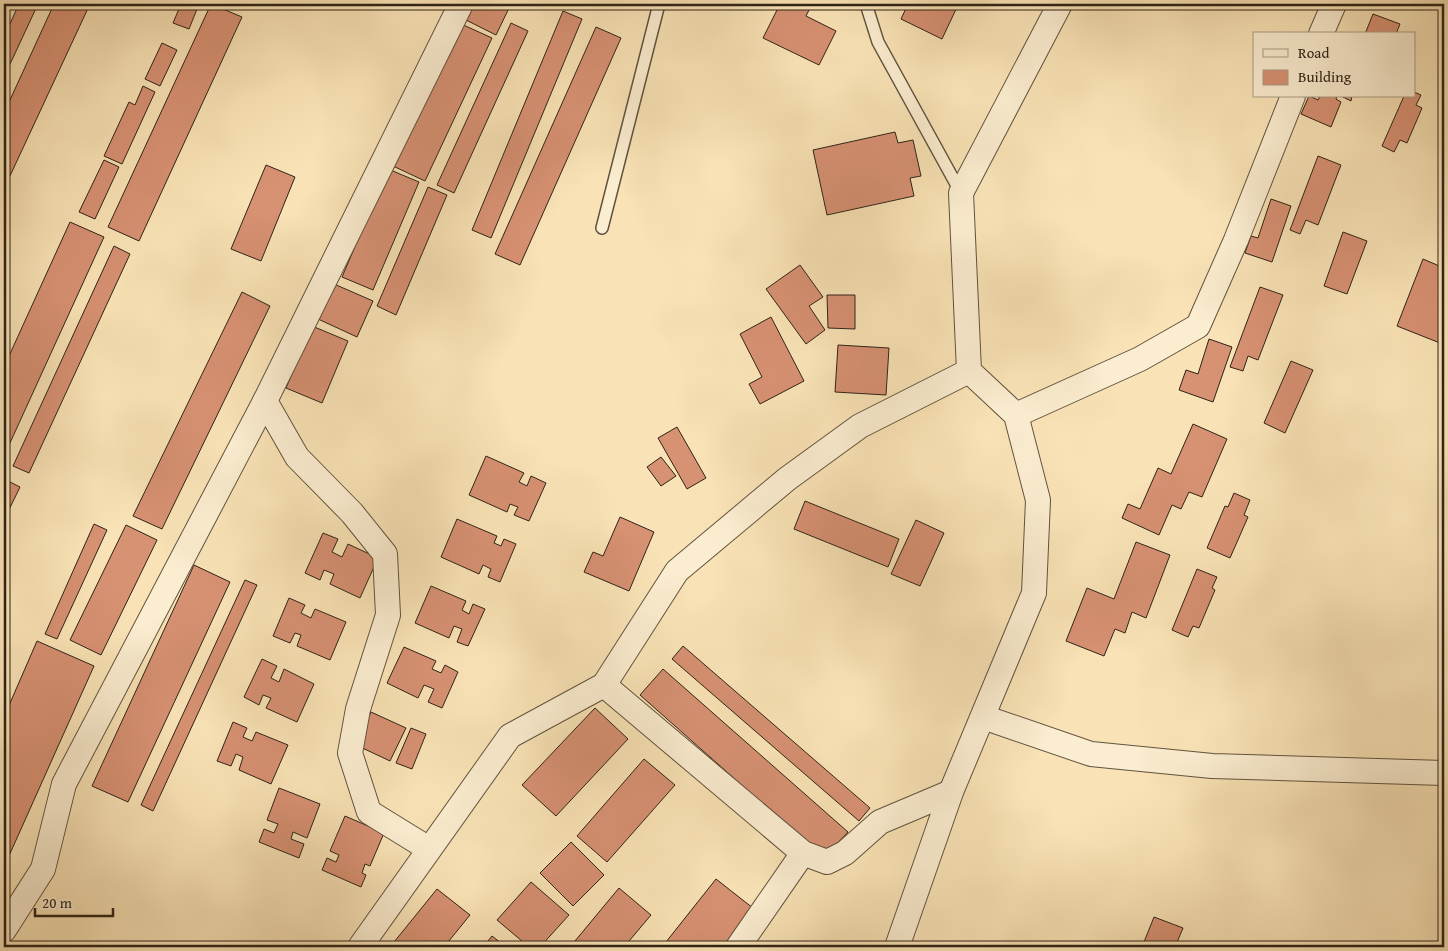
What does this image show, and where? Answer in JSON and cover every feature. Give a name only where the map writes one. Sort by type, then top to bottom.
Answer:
[{"type":"street","points":[[4,930],[43,869],[64,784],[265,401],[461,4]]},
{"type":"street","points":[[897,947],[951,792],[1034,593],[1038,500],[1016,415],[969,371],[961,193],[1060,4]]},
{"type":"street","points":[[1321,32],[1334,4]]},
{"type":"street","points":[[1016,415],[1140,360],[1198,326],[1236,240],[1292,98]]},
{"type":"street","points":[[360,947],[510,736],[604,684],[677,571],[787,479],[860,426],[969,371]]},
{"type":"street","points":[[265,401],[297,457],[352,512],[385,554],[388,616],[358,709],[350,753],[369,812],[429,849]]},
{"type":"street","points":[[604,684],[803,853],[826,862],[846,853],[880,822],[951,792]]},
{"type":"street","points":[[982,717],[1091,754],[1212,766],[1444,773]]},
{"type":"street","points":[[738,947],[803,853]]},
{"type":"lane","points":[[602,228],[659,4]]},
{"type":"lane","points":[[866,4],[878,42],[961,193]]},
{"type":"building","points":[[19,4],[38,4],[4,77],[4,37]]},
{"type":"building","points":[[54,4],[90,4],[9,178],[4,176],[4,113]]},
{"type":"building","points":[[181,4],[199,4],[189,29],[173,23]]},
{"type":"building","points":[[211,4],[242,17],[139,241],[108,227]]},
{"type":"building","points":[[467,4],[511,4],[496,35],[460,17]]},
{"type":"building","points":[[780,4],[812,4],[806,16],[836,31],[819,65],[763,38]]},
{"type":"building","points":[[908,4],[958,5],[942,39],[901,19]]},
{"type":"building","points":[[563,11],[582,19],[491,238],[472,230]]},
{"type":"building","points":[[1373,14],[1400,24],[1397,32],[1366,32]]},
{"type":"building","points":[[459,23],[492,38],[425,181],[393,166]]},
{"type":"building","points":[[511,23],[528,31],[454,193],[437,185]]},
{"type":"building","points":[[596,27],[621,38],[520,265],[495,254]]},
{"type":"building","points":[[162,43],[177,50],[160,86],[145,79]]},
{"type":"building","points":[[143,86],[155,92],[122,164],[104,156],[129,102],[135,105]]},
{"type":"building","points":[[1416,93],[1421,95],[1416,105],[1422,108],[1407,143],[1400,140],[1394,152],[1382,146],[1403,98],[1416,98]]},
{"type":"building","points":[[1308,98],[1318,100],[1319,98],[1336,98],[1341,102],[1331,127],[1301,114]]},
{"type":"building","points":[[895,132],[898,143],[913,140],[921,176],[910,178],[914,196],[827,215],[813,150]]},
{"type":"building","points":[[1318,156],[1341,165],[1318,225],[1306,220],[1300,234],[1290,230]]},
{"type":"building","points":[[104,160],[119,167],[95,219],[79,212]]},
{"type":"building","points":[[266,165],[295,177],[261,261],[231,249]]},
{"type":"building","points":[[388,169],[419,182],[373,290],[342,277]]},
{"type":"building","points":[[428,187],[447,195],[396,315],[377,306]]},
{"type":"building","points":[[1271,199],[1291,206],[1272,262],[1245,253],[1251,236],[1258,238]]},
{"type":"building","points":[[70,222],[104,237],[4,456],[4,367]]},
{"type":"building","points":[[1343,232],[1367,241],[1347,294],[1324,286]]},
{"type":"building","points":[[114,246],[130,254],[29,473],[13,466]]},
{"type":"building","points":[[1423,259],[1444,268],[1444,334],[1440,343],[1397,326]]},
{"type":"building","points":[[800,265],[823,297],[809,306],[825,330],[806,344],[766,289]]},
{"type":"building","points":[[334,284],[373,301],[357,337],[318,319]]},
{"type":"building","points":[[1260,287],[1283,295],[1258,360],[1248,356],[1243,371],[1230,367]]},
{"type":"building","points":[[242,292],[270,306],[162,529],[133,516]]},
{"type":"building","points":[[827,295],[855,295],[855,329],[828,328]]},
{"type":"building","points":[[771,317],[804,381],[760,404],[749,384],[762,377],[740,334]]},
{"type":"building","points":[[312,326],[348,341],[322,403],[286,388]]},
{"type":"building","points":[[1209,339],[1232,347],[1213,402],[1179,390],[1186,370],[1198,374]]},
{"type":"building","points":[[838,345],[889,348],[886,395],[835,392]]},
{"type":"building","points":[[1291,361],[1313,370],[1285,433],[1264,423]]},
{"type":"building","points":[[1193,424],[1227,439],[1202,497],[1189,492],[1181,509],[1172,505],[1159,535],[1122,518],[1128,504],[1140,509],[1158,468],[1171,474]]},
{"type":"building","points":[[677,427],[706,478],[687,489],[658,438]]},
{"type":"building","points":[[486,456],[524,473],[519,482],[527,486],[531,476],[546,483],[529,521],[514,515],[518,507],[510,504],[507,512],[469,495]]},
{"type":"building","points":[[661,457],[676,476],[661,486],[647,467]]},
{"type":"building","points":[[4,479],[20,487],[4,520]]},
{"type":"building","points":[[1234,493],[1250,500],[1244,515],[1248,517],[1230,558],[1207,548],[1225,506],[1228,507]]},
{"type":"building","points":[[805,501],[899,539],[888,567],[794,529]]},
{"type":"building","points":[[620,517],[654,532],[629,591],[584,572],[593,552],[603,556]]},
{"type":"building","points":[[457,519],[497,536],[494,543],[501,546],[504,539],[516,544],[500,582],[488,577],[491,569],[483,565],[479,574],[441,557]]},
{"type":"building","points":[[916,520],[944,533],[920,586],[891,574]]},
{"type":"building","points":[[94,524],[107,530],[57,639],[45,634]]},
{"type":"building","points":[[126,525],[157,540],[101,655],[70,640]]},
{"type":"building","points":[[323,533],[338,539],[332,552],[342,557],[348,544],[378,558],[360,598],[330,584],[334,574],[324,570],[320,580],[305,573]]},
{"type":"building","points":[[1136,542],[1170,555],[1146,618],[1132,612],[1125,633],[1115,629],[1104,656],[1066,641],[1087,588],[1114,599]]},
{"type":"building","points":[[194,565],[230,582],[128,802],[92,786]]},
{"type":"building","points":[[1197,569],[1217,577],[1212,588],[1215,590],[1199,628],[1193,626],[1188,637],[1172,630]]},
{"type":"building","points":[[245,580],[257,585],[153,811],[141,805]]},
{"type":"building","points":[[431,586],[466,601],[462,610],[469,614],[473,604],[485,609],[468,646],[457,642],[462,629],[454,626],[449,638],[415,623]]},
{"type":"building","points":[[289,598],[305,605],[301,613],[311,618],[315,609],[346,622],[330,660],[297,646],[301,635],[295,633],[290,643],[273,636]]},
{"type":"building","points":[[37,641],[94,666],[4,867],[4,717]]},
{"type":"building","points":[[683,646],[870,808],[859,821],[672,659]]},
{"type":"building","points":[[404,647],[436,661],[432,669],[441,673],[445,665],[458,672],[442,708],[428,702],[434,689],[424,685],[418,698],[387,683]]},
{"type":"building","points":[[262,659],[277,666],[271,678],[279,682],[284,669],[314,684],[297,722],[266,708],[271,698],[263,695],[259,705],[244,697]]},
{"type":"building","points":[[663,669],[848,832],[824,858],[640,695]]},
{"type":"building","points":[[595,708],[628,739],[556,816],[522,785]]},
{"type":"building","points":[[371,712],[406,728],[390,761],[356,745]]},
{"type":"building","points":[[233,722],[247,728],[243,737],[252,741],[256,732],[288,745],[271,784],[239,770],[243,757],[236,754],[231,766],[217,761]]},
{"type":"building","points":[[411,728],[426,734],[412,769],[396,763]]},
{"type":"building","points":[[644,759],[675,785],[607,862],[577,836]]},
{"type":"building","points":[[279,788],[320,804],[307,838],[293,832],[291,839],[304,844],[299,858],[259,842],[264,829],[274,833],[278,824],[267,820]]},
{"type":"building","points":[[345,816],[384,833],[370,866],[365,864],[362,873],[366,875],[361,887],[322,870],[327,858],[336,862],[339,855],[330,851]]},
{"type":"building","points":[[571,842],[604,875],[573,906],[540,873]]},
{"type":"building","points":[[716,879],[758,912],[729,947],[662,947]]},
{"type":"building","points":[[531,882],[569,915],[540,947],[529,947],[497,920]]},
{"type":"building","points":[[619,888],[651,915],[624,947],[570,947]]},
{"type":"building","points":[[437,889],[470,915],[444,947],[390,947]]},
{"type":"building","points":[[1154,917],[1183,928],[1175,947],[1142,947]]},
{"type":"building","points":[[492,936],[506,947],[483,947]]}]
